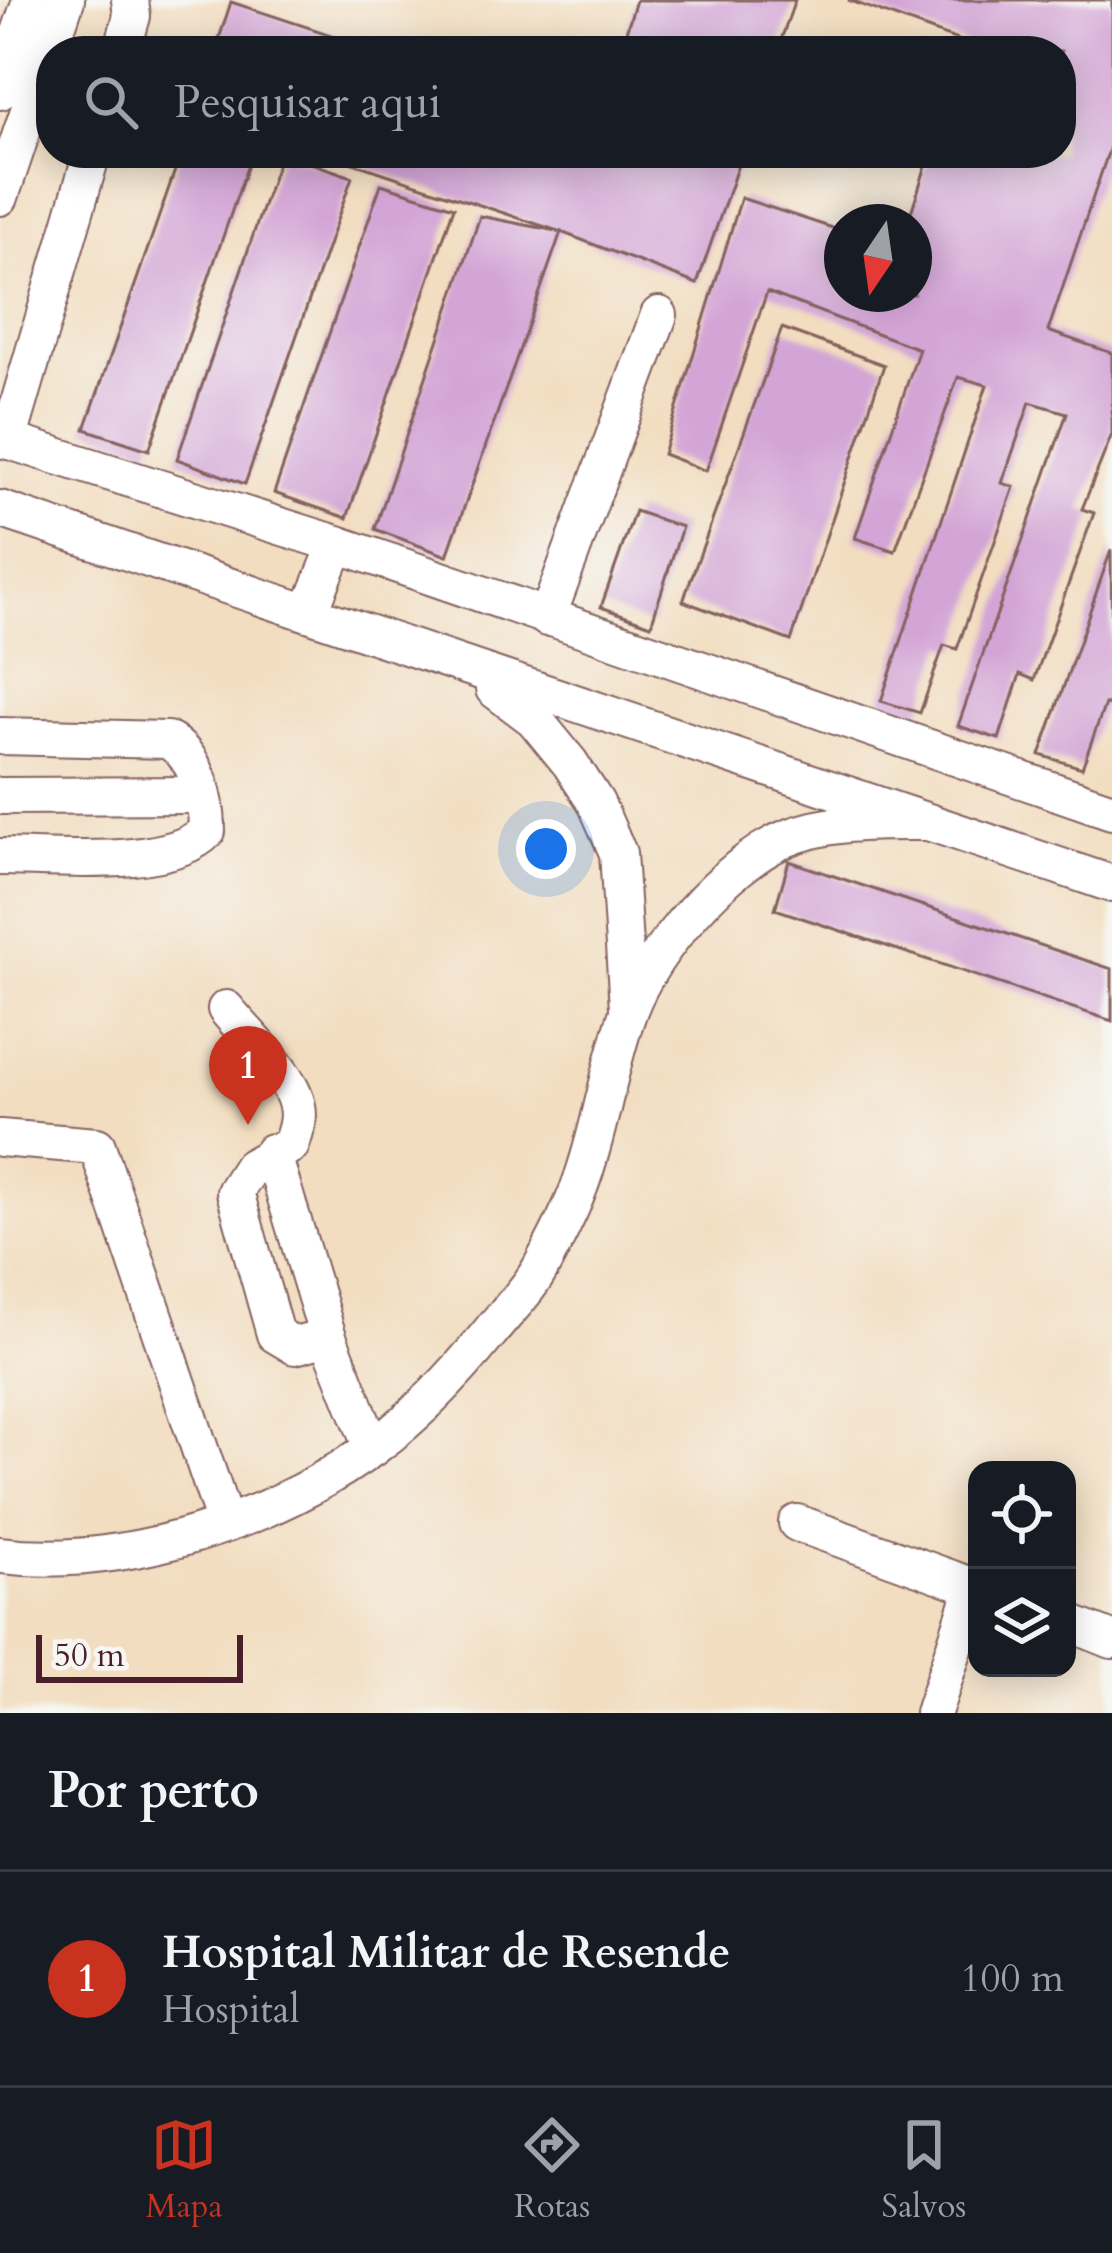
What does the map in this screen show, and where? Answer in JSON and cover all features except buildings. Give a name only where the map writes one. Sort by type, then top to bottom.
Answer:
[{"type":"street","points":[[0,91],[31,0]]},
{"type":"street","points":[[54,36],[66,0]]},
{"type":"street","points":[[126,36],[132,16],[130,0]]},
{"type":"street","points":[[0,197],[36,90]]},
{"type":"street","points":[[87,168],[4,440],[337,544],[1112,811]]},
{"type":"street","points":[[547,618],[659,315]]},
{"type":"street","points":[[0,509],[1112,884]]},
{"type":"street","points":[[309,613],[337,544]]},
{"type":"street","points":[[458,666],[534,719],[596,803],[617,853],[628,1012]]},
{"type":"street","points":[[0,736],[167,740],[192,763],[207,831],[190,844],[167,851],[0,857]]},
{"type":"street","points":[[0,796],[201,795]]},
{"type":"street","points":[[0,1555],[39,1560],[112,1555],[225,1523],[272,1505],[372,1448],[470,1357],[539,1272],[580,1185],[628,1012],[646,971],[693,910],[783,840],[851,824],[928,822]]},
{"type":"street","points":[[226,1009],[281,1074],[297,1103],[298,1124],[291,1145],[251,1168],[235,1192],[274,1334],[295,1346],[328,1337]]},
{"type":"street","points":[[0,1138],[97,1146],[225,1523]]},
{"type":"street","points":[[272,1153],[328,1337],[372,1448]]},
{"type":"street","points":[[797,1523],[968,1584]]},
{"type":"street","points":[[933,1713],[968,1610]]},
{"type":"street","points":[[1076,1626],[1112,1640]]},
{"type":"place","name":"Hospital Militar de Resende","points":[[248,1125]]}]
